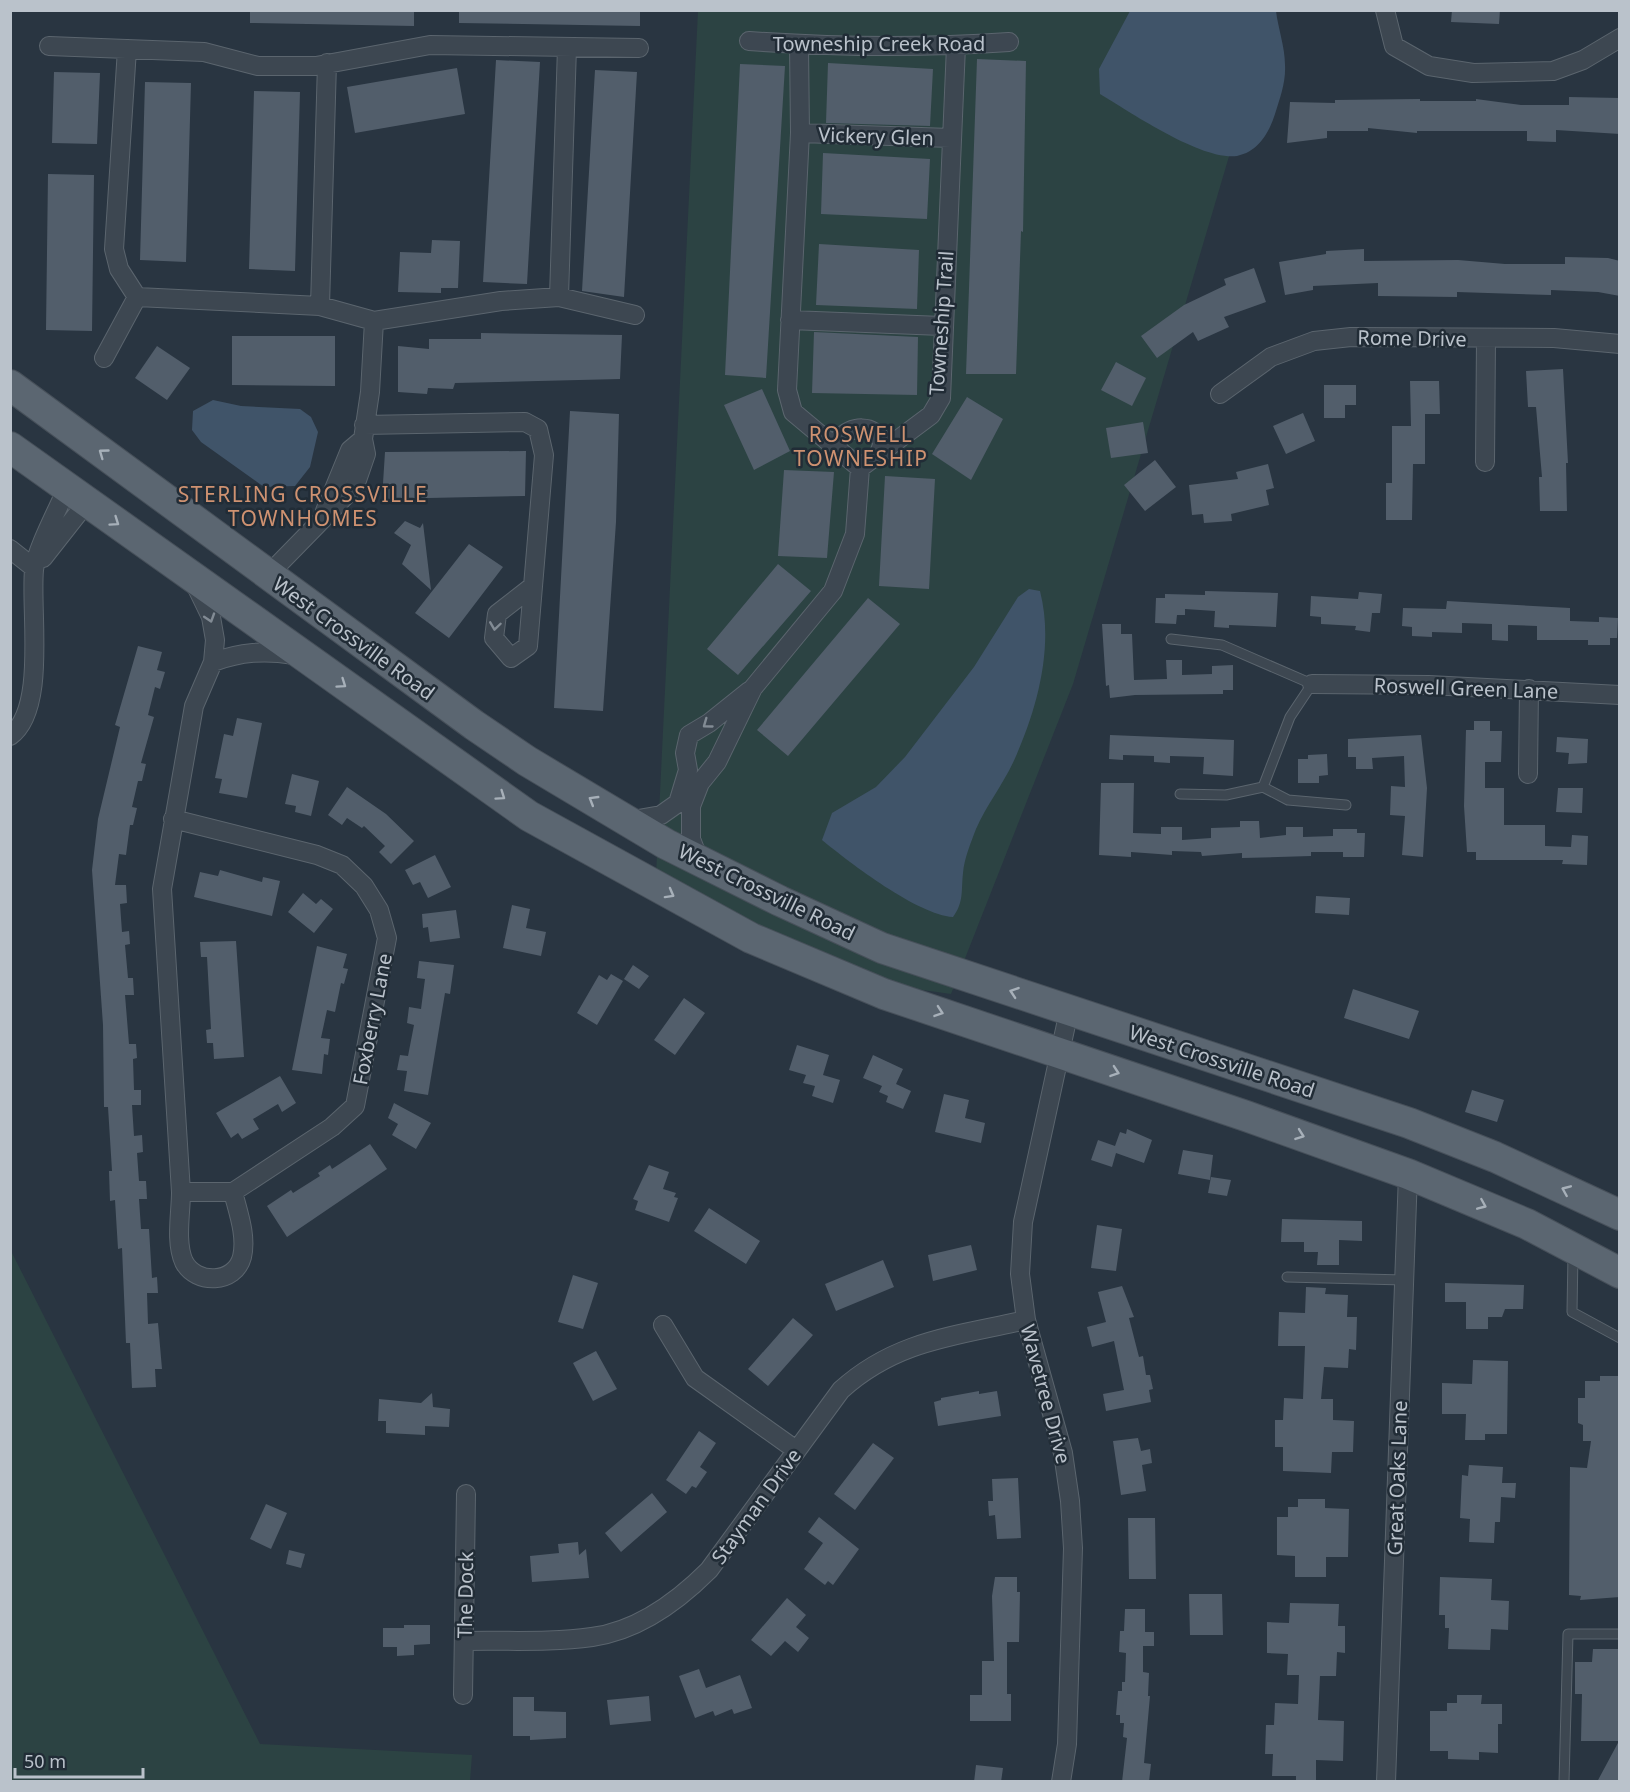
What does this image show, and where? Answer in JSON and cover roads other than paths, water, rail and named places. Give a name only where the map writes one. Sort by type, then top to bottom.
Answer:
[{"type":"main road","name":"West Crossville Road","points":[[10,385],[474,725],[527,761],[627,821],[699,860],[882,948],[1409,1123],[1495,1158],[1620,1215]]},
{"type":"main road","points":[[10,447],[529,816],[751,938],[884,994],[1246,1116],[1407,1174],[1527,1224],[1620,1273]]},
{"type":"street","points":[[1385,10],[1394,46],[1429,66],[1473,73],[1553,71],[1583,60],[1620,38]]},
{"type":"street","name":"Towneship Creek Road","points":[[748,41],[800,45],[956,46],[1009,42]]},
{"type":"street","points":[[49,46],[204,52],[258,66],[316,66],[430,45],[639,48]]},
{"type":"street","points":[[699,860],[684,804],[688,770],[685,753],[689,735],[709,723],[753,688],[832,591],[855,534],[860,468],[793,412],[787,390],[800,134],[800,45]]},
{"type":"street","name":"Towneship Trail","points":[[860,468],[931,415],[940,398],[956,46]]},
{"type":"street","points":[[559,297],[567,47]]},
{"type":"street","points":[[127,49],[114,249],[119,269],[137,297]]},
{"type":"street","points":[[320,306],[327,63]]},
{"type":"street","name":"Vickery Glen","points":[[800,134],[951,138]]},
{"type":"street","points":[[137,297],[320,306],[374,321],[501,301],[559,297],[635,315]]},
{"type":"street","points":[[104,358],[137,297]]},
{"type":"street","points":[[790,320],[942,326]]},
{"type":"street","points":[[268,576],[355,486],[366,454],[363,432],[370,392],[374,321]]},
{"type":"street","name":"Rome Drive","points":[[1220,394],[1271,357],[1314,341],[1351,337],[1554,338],[1620,344]]},
{"type":"street","points":[[1485,462],[1486,339]]},
{"type":"street","points":[[363,432],[525,422],[538,429],[544,455],[528,646],[511,658],[494,638],[497,614],[533,586]]},
{"type":"street","points":[[841,454],[837,448],[838,440],[855,428],[867,429],[880,436],[883,446],[879,453]]},
{"type":"street","points":[[10,736],[17,731],[28,709],[33,683],[34,568],[77,495]]},
{"type":"street","points":[[10,549],[34,568]]},
{"type":"street","points":[[181,1192],[233,1192],[242,1236],[242,1257],[234,1271],[223,1276],[203,1278],[189,1270],[183,1260],[180,1240],[181,1192],[162,889],[194,706],[213,662],[215,640],[211,617],[192,576]]},
{"type":"street","points":[[213,662],[236,654],[270,651],[302,656]]},
{"type":"street","name":"Roswell Green Lane","points":[[1312,684],[1529,689],[1620,695]]},
{"type":"street","points":[[627,821],[661,815],[684,804],[717,762],[753,688]]},
{"type":"street","points":[[1528,774],[1529,689]]},
{"type":"street","name":"Foxberry Lane","points":[[173,819],[317,855],[342,865],[364,886],[379,910],[387,938],[355,1106],[332,1127],[233,1192]]},
{"type":"street","name":"Wavetree Drive","points":[[1061,1782],[1067,1744],[1073,1548],[1071,1501],[1063,1453],[1026,1320],[1020,1274],[1023,1221],[1069,1011]]},
{"type":"street","name":"Great Oaks Lane","points":[[1386,1782],[1407,1174]]},
{"type":"street","name":"Stayman Drive","points":[[464,1641],[593,1637],[626,1628],[663,1608],[688,1591],[709,1570],[841,1390],[880,1360],[916,1345],[1026,1320]]},
{"type":"street","points":[[663,1325],[696,1378],[796,1450]]},
{"type":"street","name":"The Dock","points":[[463,1695],[466,1494]]},
{"type":"lane","points":[[1171,639],[1222,645],[1312,684],[1290,717],[1263,787]]},
{"type":"lane","points":[[1180,794],[1226,795],[1263,787],[1288,800],[1346,805]]},
{"type":"lane","points":[[1574,1248],[1572,1312],[1620,1338]]},
{"type":"lane","points":[[1287,1277],[1404,1280]]},
{"type":"lane","points":[[1564,1782],[1568,1634],[1620,1634]]},
{"type":"water","points":[[1130,11],[1276,11],[1284,51],[1285,78],[1273,121],[1257,146],[1237,156],[1222,156],[1205,151],[1167,134],[1100,94],[1099,69]]},
{"type":"water","points":[[213,400],[241,406],[300,409],[311,417],[318,432],[310,467],[295,486],[264,487],[201,442],[192,430],[193,411]]},
{"type":"water","points":[[1029,589],[1040,591],[1044,612],[1044,654],[1037,696],[1016,756],[980,820],[972,839],[966,856],[959,906],[953,917],[938,914],[885,886],[822,840],[832,813],[876,787],[905,757],[974,667],[1018,597]]},
{"type":"district","name":"ROSWELL TOWNESHIP","points":[[861,446]]},
{"type":"district","name":"STERLING CROSSVILLE TOWNHOMES","points":[[303,506]]}]
